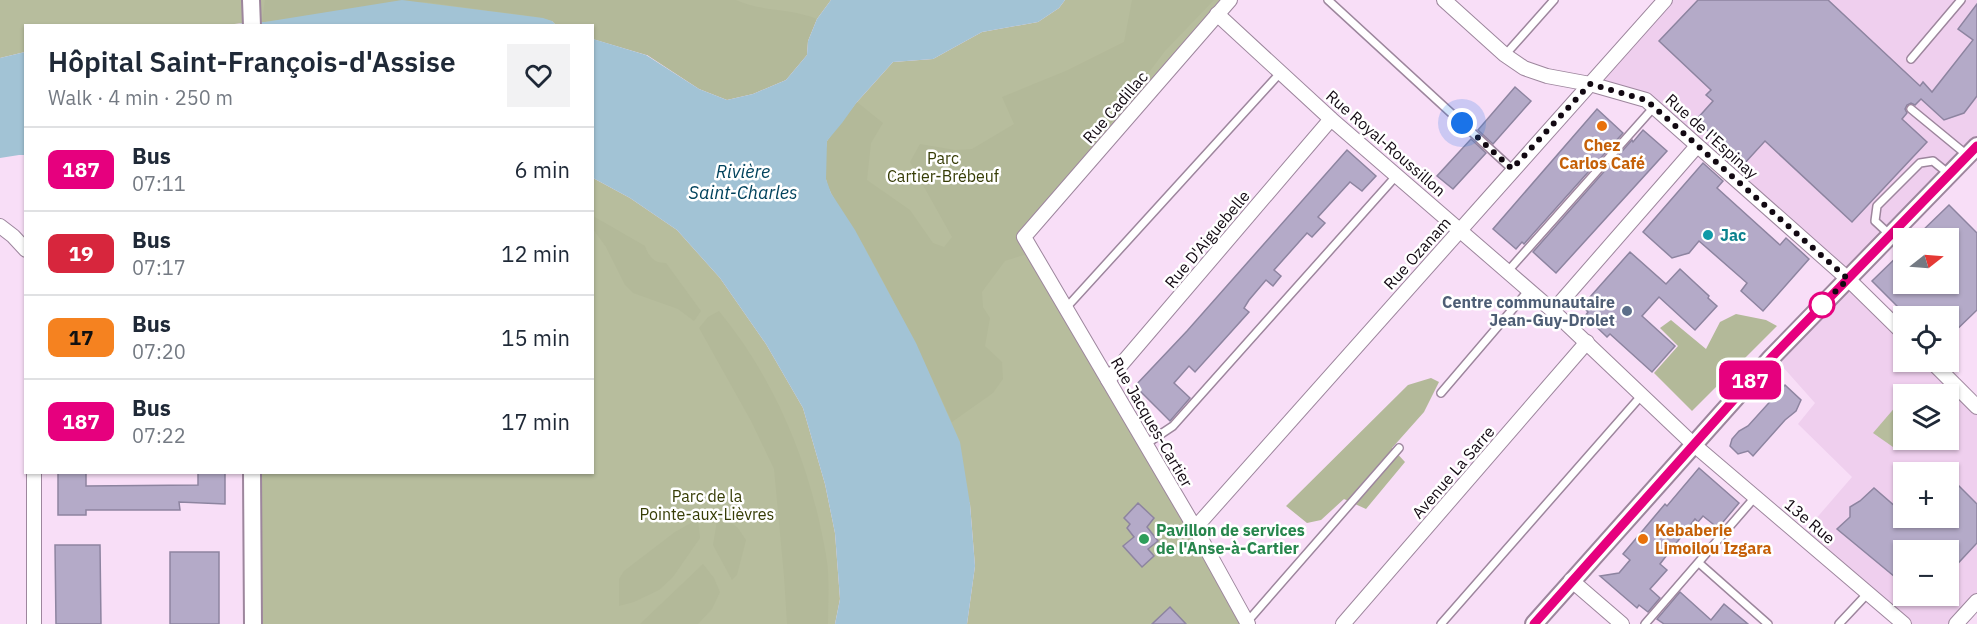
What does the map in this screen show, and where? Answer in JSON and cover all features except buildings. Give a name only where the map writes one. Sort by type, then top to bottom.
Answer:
[{"type":"street","name":"Rue Cadillac","points":[[1024,237],[1230,0]]},
{"type":"street","name":"Rue de l'Espinay","points":[[1444,0],[1505,55],[1524,68],[1547,76],[1590,84],[1646,100],[1848,279],[1893,323]]},
{"type":"street","name":"Rue Ozanam","points":[[1195,528],[1512,169],[1665,0]]},
{"type":"street","name":"Rue Royal-Roussillon","points":[[1217,14],[1331,119],[1553,311],[1693,444]]},
{"type":"street","name":"Rue D'Aiguebelle","points":[[1108,380],[1331,119]]},
{"type":"street","points":[[1553,311],[1697,146]]},
{"type":"street","points":[[1534,624],[1771,358],[1972,150]]},
{"type":"street","points":[[0,226],[24,248]]},
{"type":"street","name":"Rue Jacques-Cartier","points":[[1024,237],[1195,528],[1248,623]]},
{"type":"street","name":"Avenue La Sarre","points":[[1343,624],[1587,342]]},
{"type":"street","points":[[1942,372],[1977,406]]},
{"type":"street","name":"13e Rue","points":[[1693,444],[1905,624]]},
{"type":"street","points":[[33,624],[34,474]]},
{"type":"street","points":[[252,474],[253,624]]},
{"type":"street","points":[[1571,580],[1622,624]]},
{"type":"street","points":[[1956,624],[1977,601]]},
{"type":"lane","points":[[1328,0],[1512,169]]},
{"type":"lane","points":[[1505,55],[1554,0]]},
{"type":"lane","points":[[1911,59],[1961,0]]},
{"type":"lane","points":[[1066,308],[1281,72]]},
{"type":"lane","points":[[1508,271],[1654,107]]},
{"type":"lane","points":[[1911,109],[1972,150]]},
{"type":"lane","points":[[1889,234],[1875,221],[1877,206],[1920,163],[1933,161],[1949,174]]},
{"type":"lane","points":[[1146,444],[1173,426],[1397,175]]},
{"type":"lane","points":[[1441,393],[1529,290]]},
{"type":"lane","points":[[1441,624],[1641,396]]},
{"type":"lane","points":[[1248,623],[1399,448]]},
{"type":"lane","points":[[1645,624],[1756,496]]},
{"type":"lane","points":[[1699,563],[1768,624]]},
{"type":"lane","points":[[1839,624],[1868,592]]},
{"type":"shaded area","points":[[1665,0],[1977,0],[1977,146],[1897,228],[1893,228],[1893,232],[1848,278],[1893,324],[1893,372],[1942,372],[1954,384],[1893,384],[1893,450],[1959,450],[1959,389],[1977,407],[1977,603],[1957,624],[1904,624],[1801,536],[1852,477],[1798,424],[1815,403],[1773,356],[1847,279],[1646,100],[1590,84]]},
{"type":"green space","points":[[0,0],[831,0],[817,19],[647,55],[594,39],[594,24],[555,24],[552,21],[251,22],[234,24],[24,24],[24,52],[0,58]]},
{"type":"green space","points":[[265,0],[736,0],[817,19],[808,41],[807,55],[786,80],[753,94],[727,100],[699,89],[647,55],[594,39],[594,24],[555,24],[537,17],[425,2],[262,22]]},
{"type":"green space","name":"Parc Cartier-Brébeuf","points":[[1065,0],[1230,0],[1025,237],[1248,624],[967,624],[975,566],[970,504],[826,179],[827,141],[857,102],[893,62],[933,59],[982,32],[1038,22],[1059,8]]},
{"type":"green space","points":[[1132,0],[1214,0],[1165,51],[1025,237],[1033,252],[1005,261],[982,292],[983,307],[990,318],[985,346],[1002,362],[1003,379],[993,393],[952,422],[921,355],[864,246],[828,186],[825,166],[827,142],[857,102],[883,123],[871,143],[867,180],[910,210],[933,243],[944,247],[952,237],[910,162],[920,144],[955,150],[972,149],[1014,124],[1002,97],[1068,70],[1124,42]]},
{"type":"green space","name":"Parc de la Pointe-aux-Lièvres","points":[[594,179],[630,198],[677,230],[720,278],[766,344],[803,408],[825,484],[835,533],[840,599],[835,624],[253,624],[252,474],[594,474]]},
{"type":"green space","points":[[594,217],[645,246],[655,261],[666,263],[701,311],[694,321],[678,309],[633,293],[625,285],[606,247],[594,230]]},
{"type":"green space","points":[[719,311],[758,366],[774,395],[801,457],[826,555],[828,624],[787,624],[774,469],[751,421],[699,328],[708,317]]},
{"type":"green space","points":[[1736,314],[1766,320],[1777,326],[1692,411],[1654,373],[1678,346],[1660,328],[1671,320],[1706,349],[1720,322]]},
{"type":"green space","points":[[1431,378],[1439,382],[1424,412],[1392,448],[1405,462],[1366,509],[1344,499],[1321,520],[1307,523],[1286,506],[1408,385]]},
{"type":"green space","points":[[1893,410],[1893,447],[1873,433]]},
{"type":"green space","points":[[724,517],[738,528],[746,540],[737,575],[732,580],[713,545],[717,521]]},
{"type":"green space","points":[[698,519],[700,538],[673,577],[659,590],[634,602],[619,606],[619,579],[624,571],[675,532]]},
{"type":"green space","points":[[703,564],[714,578],[720,592],[712,609],[698,624],[640,624]]},
{"type":"water","points":[[402,0],[543,18],[555,24],[238,24],[265,22]]},
{"type":"water","name":"Rivière Saint-Charles","points":[[831,0],[1065,0],[1059,8],[1038,22],[982,32],[933,59],[893,62],[857,102],[827,141],[826,179],[831,193],[855,230],[916,343],[960,442],[970,504],[975,566],[967,624],[835,624],[840,599],[835,533],[825,484],[803,408],[766,344],[720,278],[677,230],[630,198],[594,179],[594,39],[646,55],[699,89],[727,100],[753,94],[786,80],[807,55],[808,41],[817,19]]},
{"type":"water","points":[[24,52],[24,155],[0,158],[0,58]]},
{"type":"bus line","name":"187","points":[[1534,624],[1771,358],[1977,146]]},
{"type":"place","name":"Chez Carlos Café","points":[[1602,126]]},
{"type":"place","name":"Jac","points":[[1708,235]]},
{"type":"place","name":"Centre communautaire Jean-Guy-Drolet","points":[[1627,311]]},
{"type":"place","name":"Pavillon de services de l'Anse-à-Cartier","points":[[1144,539]]},
{"type":"place","name":"Kebaberie Limoilou Izgara","points":[[1643,539]]},
{"type":"route","points":[[1462,123],[1512,169],[1590,84],[1646,100],[1848,279],[1818,309],[1822,305]]}]
